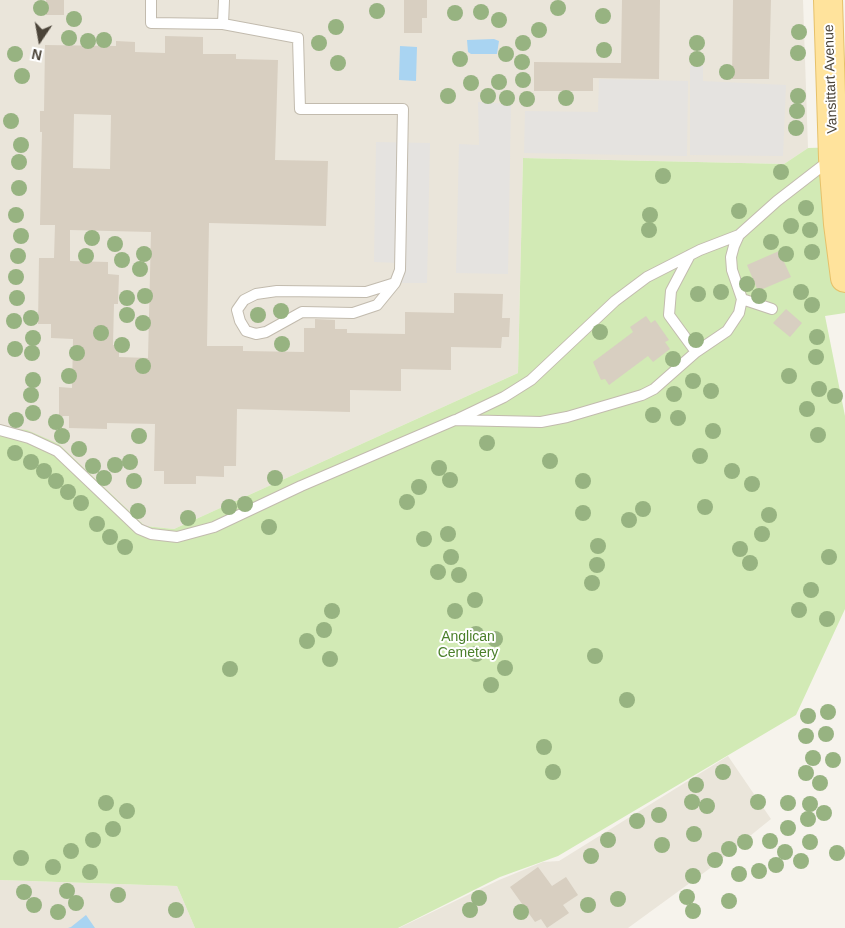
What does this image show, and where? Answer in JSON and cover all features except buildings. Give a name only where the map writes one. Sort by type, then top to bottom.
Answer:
[{"type":"main road","name":"Vansittart Avenue","points":[[828,0],[833,158],[838,224],[845,278]]},
{"type":"lane","points":[[151,0],[151,23],[223,24],[298,38],[300,109],[403,109],[400,270],[395,283],[376,306],[353,313],[302,312],[266,332],[256,334],[246,331],[240,321],[238,310],[244,300],[256,294],[277,290],[366,292],[395,283]]},
{"type":"lane","points":[[223,24],[224,0]]},
{"type":"lane","points":[[0,430],[29,438],[57,451],[139,529],[151,534],[177,537],[214,527],[301,486],[504,397],[531,380],[631,288],[662,268],[740,235],[800,182],[833,158]]},
{"type":"lane","points":[[455,420],[541,422],[626,401],[654,389],[696,352],[727,331],[735,322],[742,299],[732,270],[731,257],[740,235]]},
{"type":"lane","points":[[690,255],[671,291],[669,315],[696,352]]},
{"type":"lane","points":[[742,299],[772,309]]},
{"type":"shaded area","points":[[0,0],[803,0],[808,148],[784,164],[523,158],[518,373],[174,529],[145,526],[59,444],[0,427]]},
{"type":"shaded area","points":[[690,66],[703,66],[703,81],[786,85],[783,156],[690,155]]},
{"type":"shaded area","points":[[599,79],[688,81],[687,156],[524,153],[525,111],[598,112]]},
{"type":"shaded area","points":[[478,102],[511,104],[508,274],[456,273],[459,144],[479,145]]},
{"type":"shaded area","points":[[376,142],[430,143],[427,283],[397,283],[398,263],[374,262]]},
{"type":"shaded area","points":[[728,756],[771,819],[709,869],[628,928],[399,928],[499,880],[543,862],[559,861]]},
{"type":"shaded area","points":[[0,880],[177,886],[195,928],[0,928]]},
{"type":"green space","name":"Anglican Cemetery","points":[[845,147],[845,313],[825,316],[845,416],[845,609],[796,715],[558,856],[500,877],[398,928],[195,928],[177,886],[0,880],[0,427],[27,430],[59,444],[145,526],[174,529],[518,373],[523,158],[784,164],[808,148]]},
{"type":"water","points":[[494,39],[499,41],[497,54],[471,54],[468,52],[467,40]]},
{"type":"water","points":[[400,46],[417,47],[416,81],[399,80]]},
{"type":"water","points":[[86,915],[95,928],[68,928],[71,927]]}]
